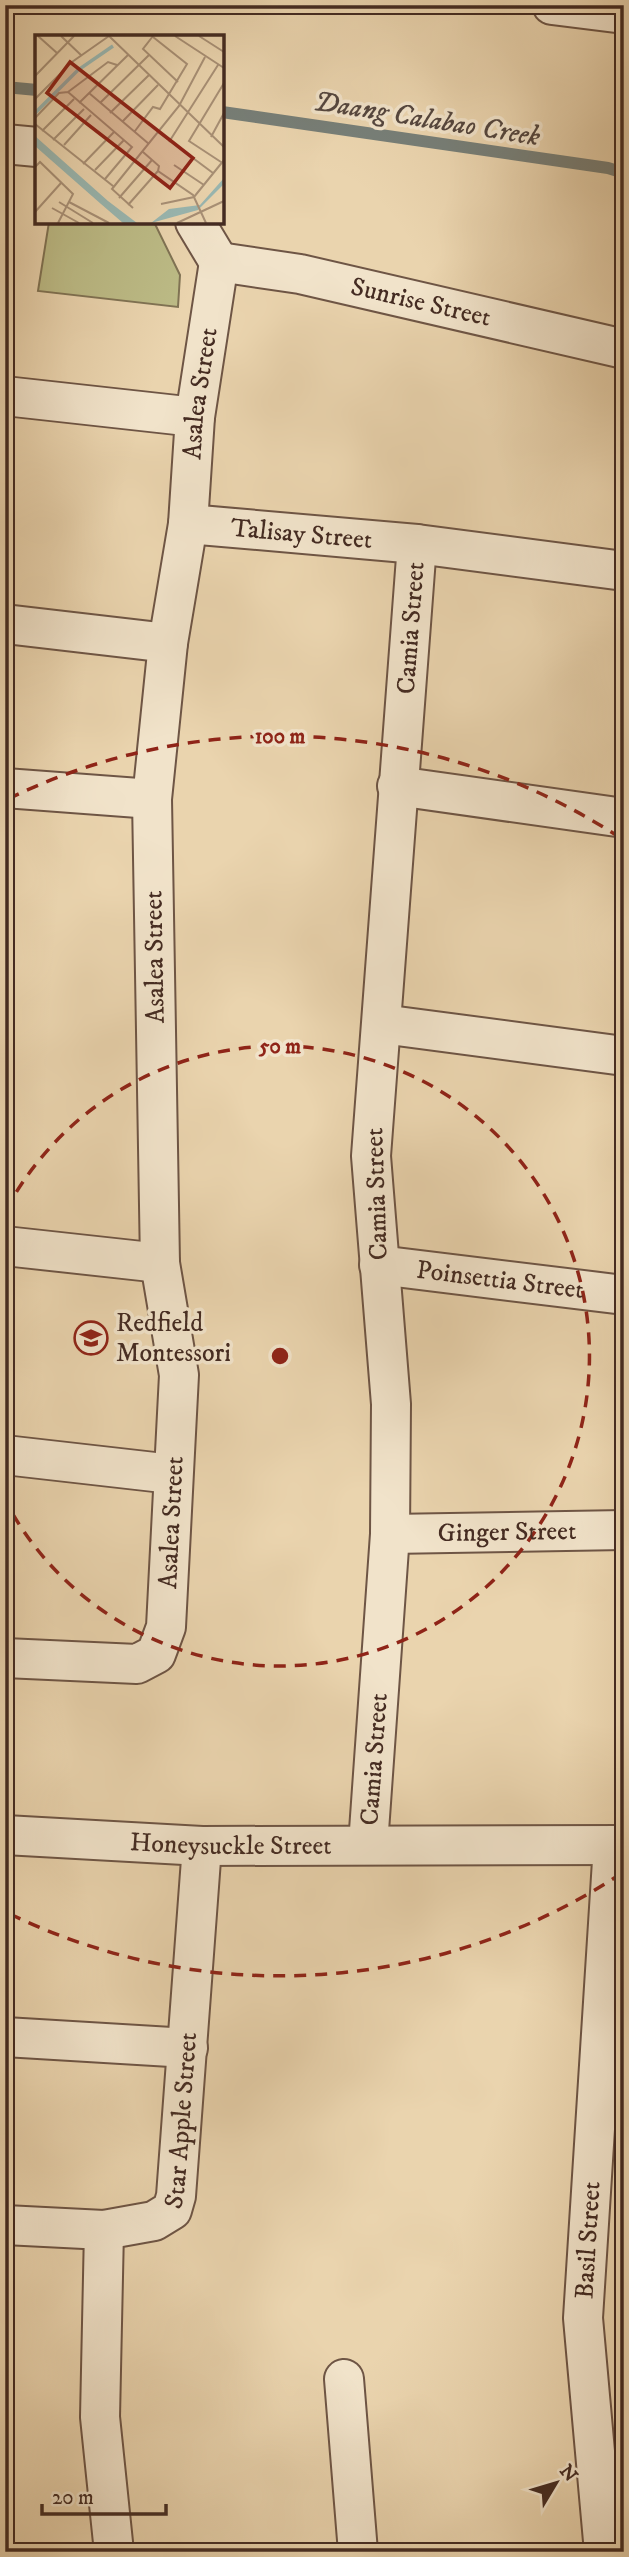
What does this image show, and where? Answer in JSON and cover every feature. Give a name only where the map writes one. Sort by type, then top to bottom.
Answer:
[{"type":"street","points":[[552,5],[624,14]]},
{"type":"street","points":[[5,144],[35,147]]},
{"type":"street","points":[[196,224],[219,262]]},
{"type":"street","name":"Sunrise Street","points":[[219,262],[300,275],[624,349]]},
{"type":"street","name":"Asalea Street","points":[[5,1658],[137,1664],[156,1654],[166,1627],[179,1375],[160,1263],[152,799],[168,643],[188,524],[195,417],[219,262]]},
{"type":"street","points":[[5,396],[195,417]]},
{"type":"street","name":"Talisay Street","points":[[188,524],[417,544],[624,571]]},
{"type":"street","name":"Camia Street","points":[[368,1845],[390,1534],[391,1404],[371,1156],[417,544]]},
{"type":"street","points":[[5,624],[168,643]]},
{"type":"street","points":[[397,786],[624,818]]},
{"type":"street","points":[[5,788],[152,799]]},
{"type":"street","points":[[382,1024],[624,1056]]},
{"type":"street","points":[[5,1246],[160,1263]]},
{"type":"street","name":"Poinsettia Street","points":[[379,1265],[624,1296]]},
{"type":"street","points":[[5,1455],[172,1474]]},
{"type":"street","name":"Ginger Street","points":[[390,1534],[624,1530]]},
{"type":"street","name":"Honeysuckle Street","points":[[5,1835],[202,1846],[618,1845]]},
{"type":"street","name":"Basil Street","points":[[604,2552],[583,2318],[611,2079],[618,1845]]},
{"type":"street","name":"Star Apple Street","points":[[104,2230],[154,2221],[172,2210],[188,2048],[202,1846]]},
{"type":"street","points":[[5,2037],[188,2048]]},
{"type":"street","points":[[5,2225],[104,2230],[100,2417],[114,2552]]},
{"type":"street","points":[[344,2379],[358,2552]]},
{"type":"shaded area","points":[[49,224],[155,224],[180,275],[178,307],[38,291]]},
{"type":"waterway","name":"Daang Calabao Creek","points":[[5,87],[35,90]]},
{"type":"waterway","name":"Daang Calabao Creek","points":[[224,112],[608,168],[624,173]]},
{"type":"place","name":"Redfield Montessori","points":[[91,1338]]}]
